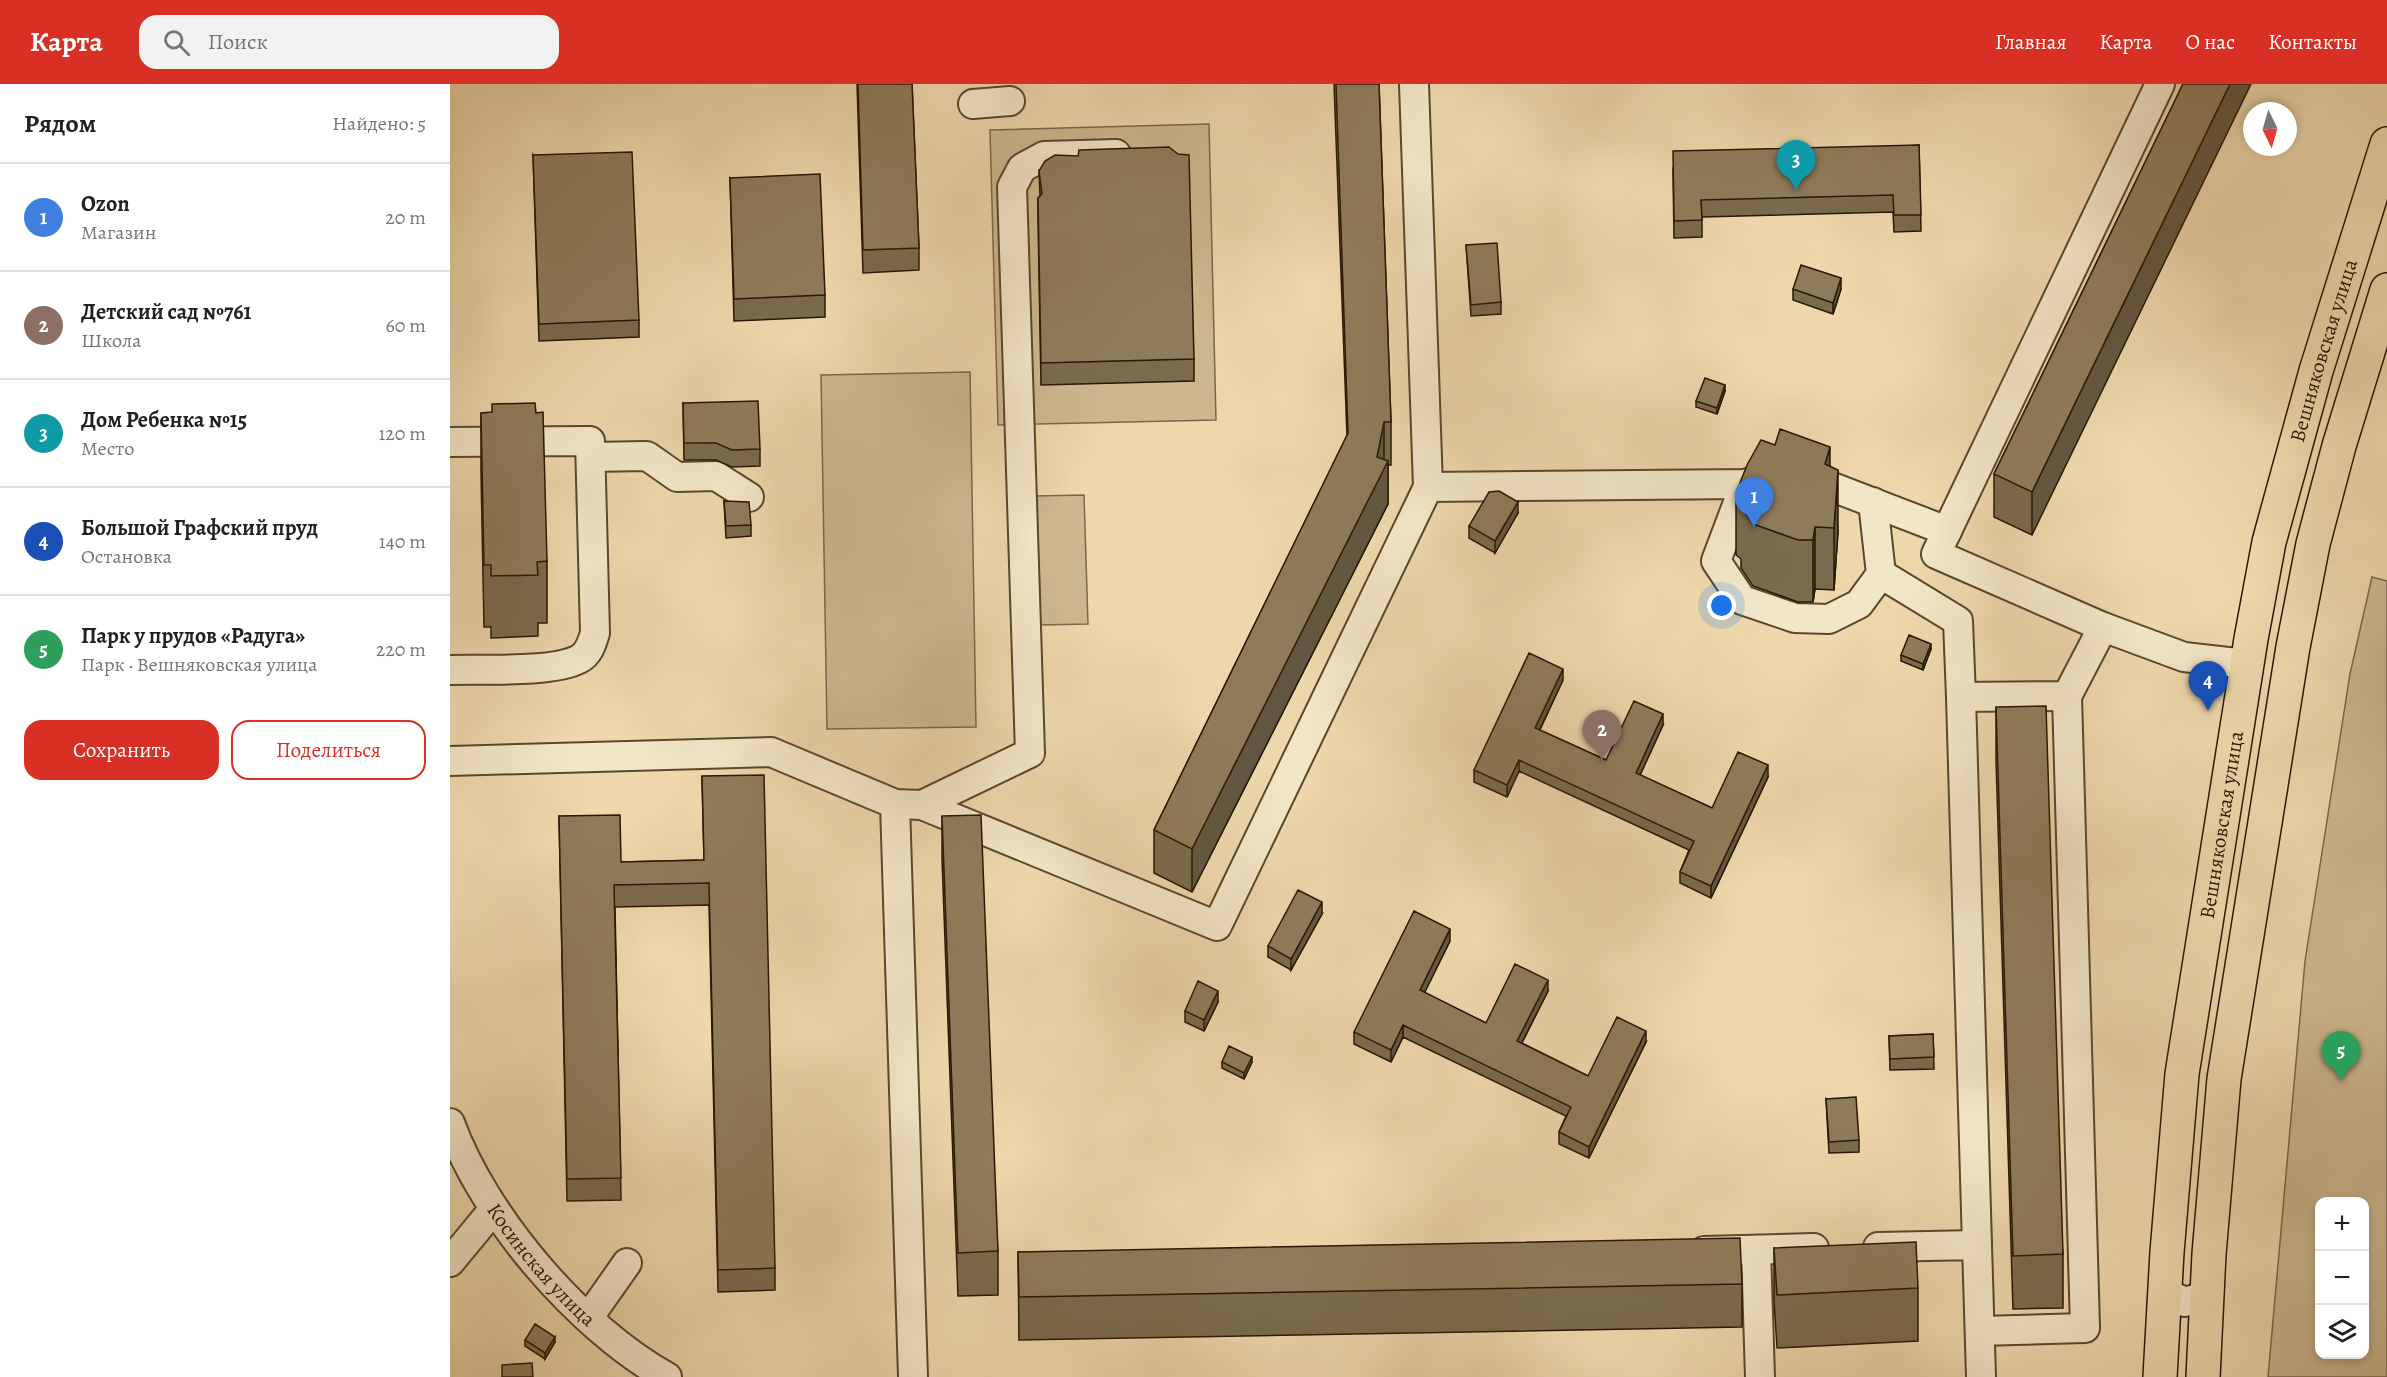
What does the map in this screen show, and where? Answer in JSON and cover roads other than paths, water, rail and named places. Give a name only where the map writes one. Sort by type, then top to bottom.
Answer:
[{"type":"main road","name":"Вешняковская улица","points":[[2160,1377],[2177,1121],[2189,1018],[2246,664],[2269,542],[2316,371],[2387,144]]},
{"type":"main road","name":"Вешняковская улица","points":[[2203,1377],[2219,1136],[2233,1012],[2293,647],[2313,544],[2339,446],[2387,290]]},
{"type":"street","points":[[450,761],[771,752],[1217,926],[1428,487],[1414,84]]},
{"type":"street","points":[[2160,84],[1936,554],[2103,627],[2184,657],[2246,664]]},
{"type":"street","points":[[973,104],[1010,101]]},
{"type":"street","points":[[908,805],[1030,753],[1012,187],[1022,168],[1044,156],[1145,154]]},
{"type":"street","points":[[450,442],[590,441],[595,633],[591,648],[579,659],[555,666],[450,670]]},
{"type":"street","points":[[591,457],[647,456],[677,477],[716,476],[749,496]]},
{"type":"street","points":[[1428,487],[1745,484],[1788,470],[1947,531]]},
{"type":"street","points":[[1745,484],[1716,561],[1742,600],[1795,618],[1829,619],[1859,604],[1881,574],[1873,502]]},
{"type":"street","points":[[1881,574],[1958,621],[1981,1377]]},
{"type":"street","points":[[1980,1331],[2085,1328],[2067,696],[2103,627]]},
{"type":"street","points":[[1961,698],[2067,696]]},
{"type":"street","points":[[908,805],[913,1377]]},
{"type":"street","name":"Косинская улица","points":[[450,1123],[470,1169],[493,1210],[540,1268],[588,1317],[628,1352],[667,1377]]},
{"type":"street","points":[[450,1262],[493,1210]]},
{"type":"street","points":[[1673,1252],[1977,1245]]},
{"type":"street","points":[[1756,1250],[1760,1377]]},
{"type":"street","points":[[588,1317],[627,1263]]},
{"type":"street","points":[[2165,1280],[2170,1295],[2185,1302],[2201,1297],[2208,1282]]},
{"type":"place","name":"Дом Ребенка №15","points":[[1796,190]]},
{"type":"place","name":"Ozon","points":[[1754,527]]},
{"type":"place","name":"Большой Графский пруд","points":[[2208,711]]},
{"type":"place","name":"Детский сад №761","points":[[1602,760]]},
{"type":"place","name":"Парк у прудов «Радуга»","points":[[2341,1081]]}]
